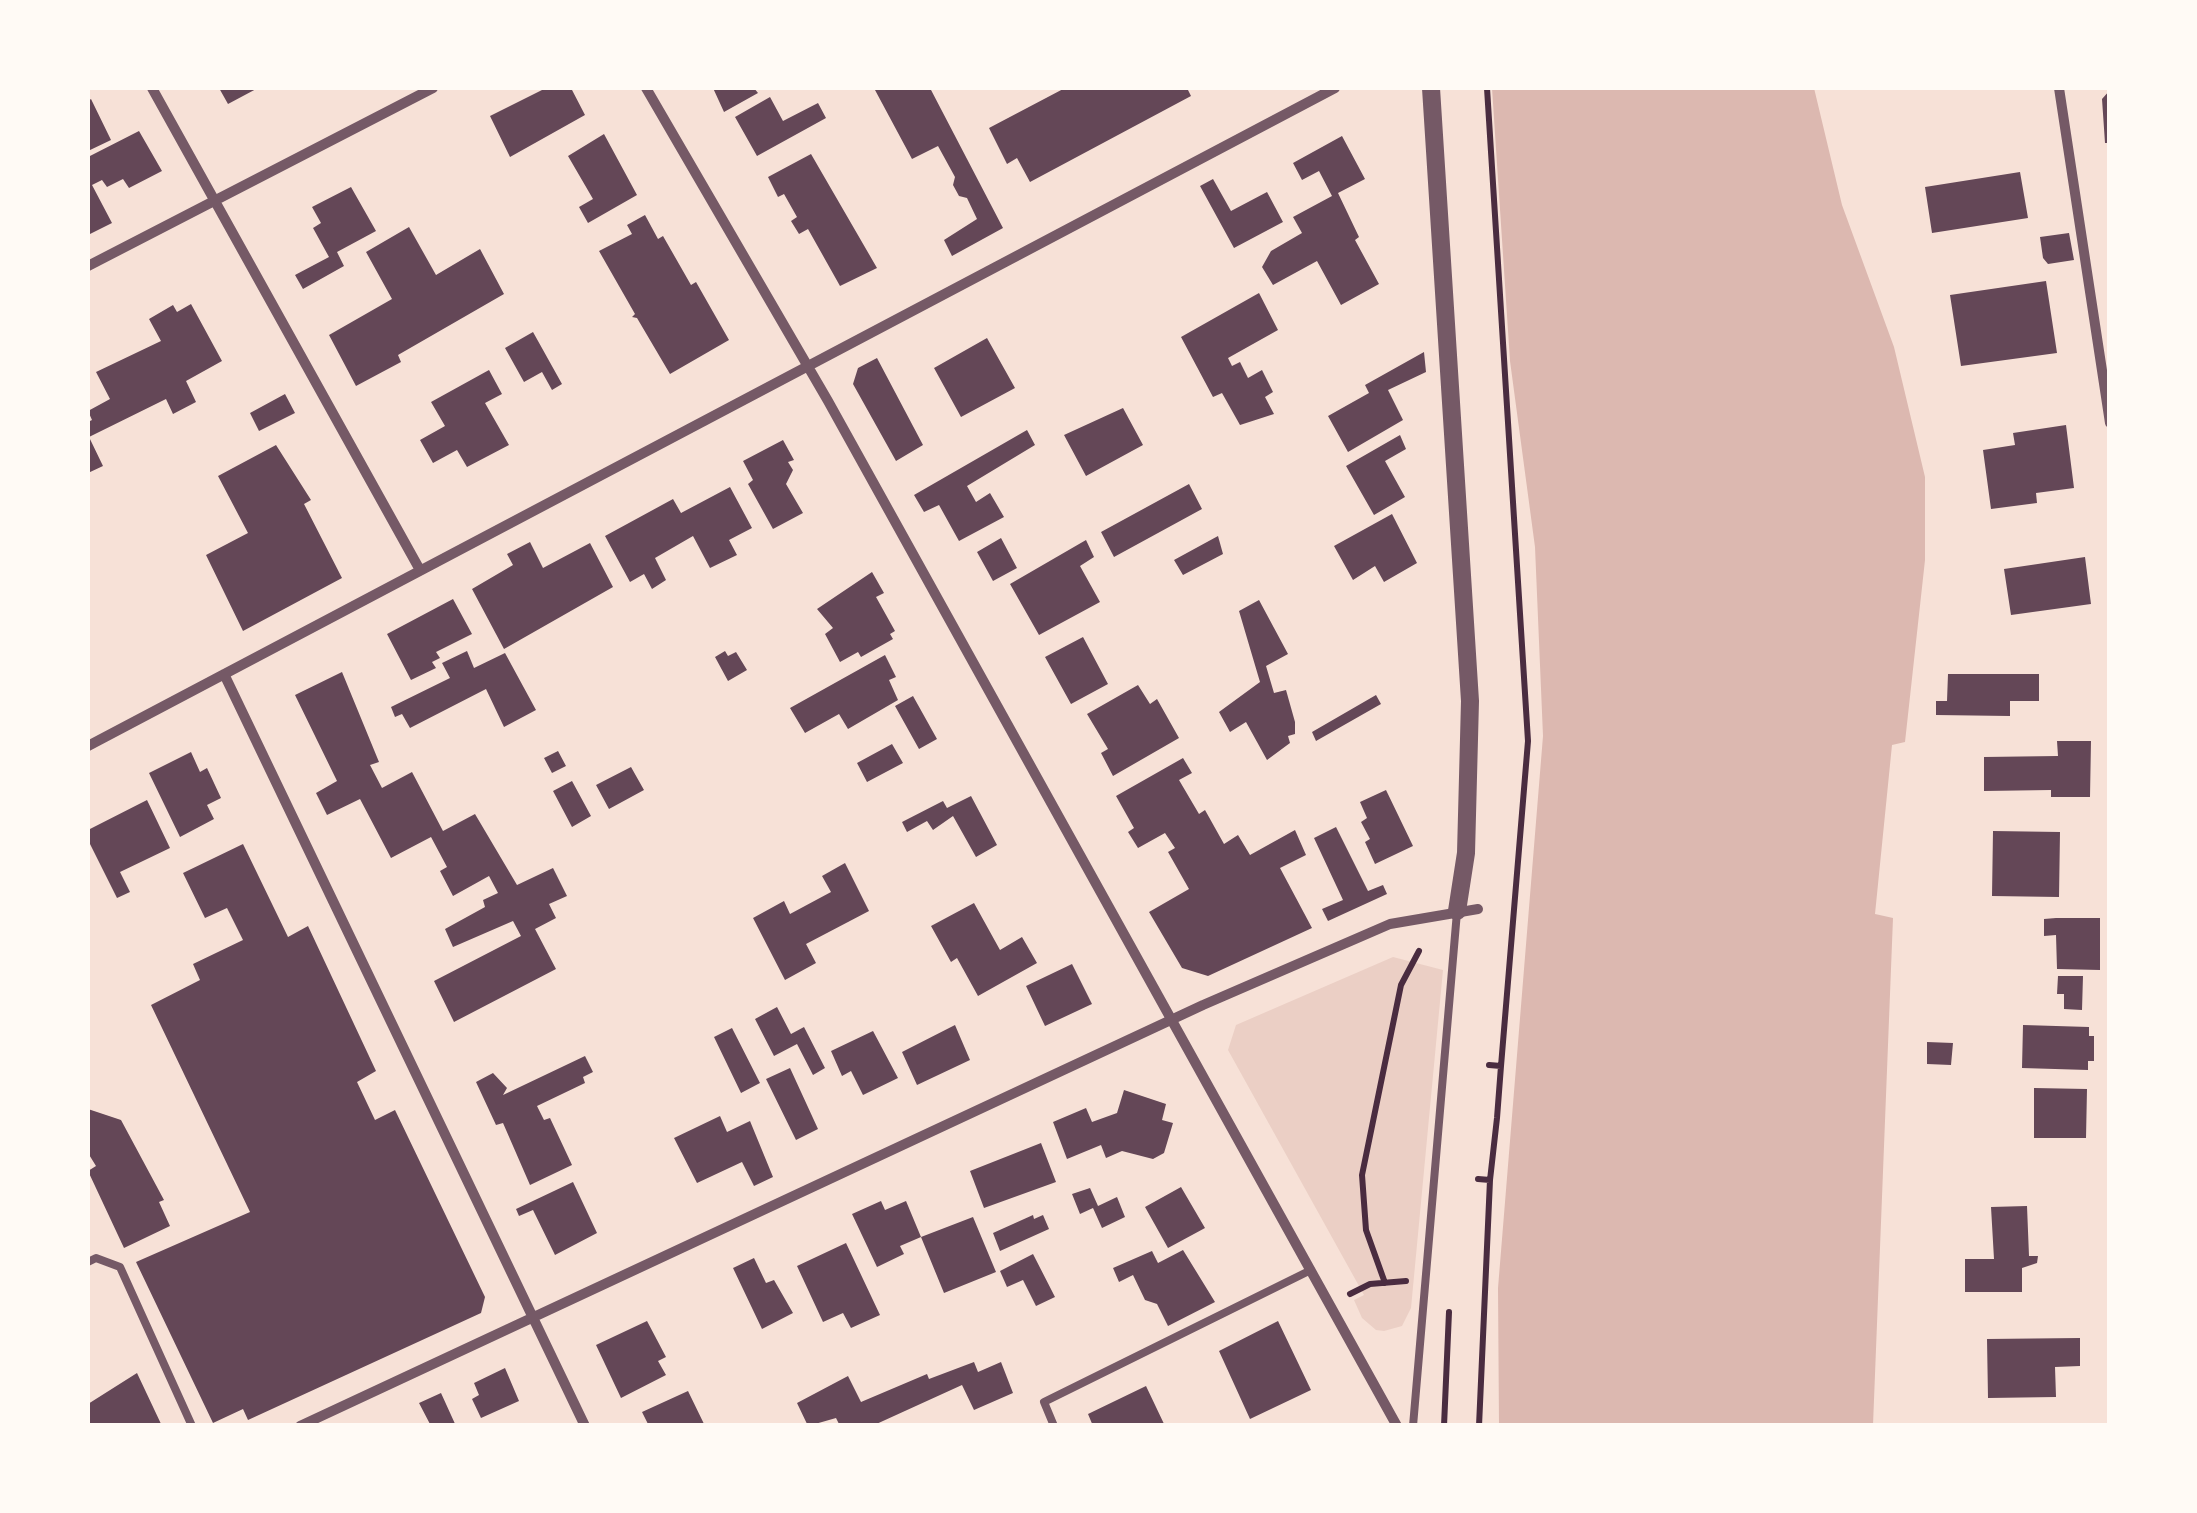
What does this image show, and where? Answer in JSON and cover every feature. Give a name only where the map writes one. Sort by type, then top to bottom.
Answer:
[{"type":"street","points":[[152,88],[420,570]]},
{"type":"street","points":[[88,266],[433,88]]},
{"type":"street","points":[[646,88],[1172,1019],[1397,1426]]},
{"type":"street","points":[[88,746],[1335,88]]},
{"type":"street","points":[[1431,88],[1470,700],[1466,853],[1457,911]]},
{"type":"street","points":[[2059,88],[2110,423]]},
{"type":"street","points":[[224,674],[585,1426]]},
{"type":"street","points":[[300,1426],[1172,1019],[1390,924],[1478,909]]},
{"type":"lane","points":[[1413,1426],[1457,911]]},
{"type":"lane","points":[[88,1262],[96,1258],[120,1267],[192,1426]]},
{"type":"lane","points":[[1054,1426],[1044,1402],[1310,1270]]},
{"type":"path","points":[[1479,1426],[1490,1180],[1528,741],[1487,88]]},
{"type":"path","points":[[1385,1283],[1366,1230],[1362,1175],[1401,985],[1419,951]]},
{"type":"path","points":[[1489,1065],[1502,1066]]},
{"type":"path","points":[[1478,1179],[1490,1180]]},
{"type":"path","points":[[1350,1294],[1370,1284],[1414,1280]]},
{"type":"shaded area","points":[[1492,88],[1814,88],[1842,205],[1894,347],[1925,477],[1925,560],[1905,742],[1892,745],[1875,914],[1893,918],[1873,1425],[1499,1425],[1498,1288],[1543,736],[1535,547],[1510,361]]},
{"type":"shaded area","points":[[1393,957],[1443,970],[1411,1308],[1402,1326],[1384,1331],[1376,1330],[1362,1318],[1354,1300],[1364,1295],[1228,1050],[1236,1025]]},
{"type":"building","points":[[219,88],[258,88],[228,104]]},
{"type":"building","points":[[546,88],[571,88],[585,115],[510,157],[490,116]]},
{"type":"building","points":[[713,88],[754,88],[758,93],[724,112]]},
{"type":"building","points":[[930,88],[1003,228],[952,256],[944,240],[977,219],[967,198],[959,196],[953,185],[955,177],[938,146],[912,159],[875,90]]},
{"type":"building","points":[[1065,88],[1187,88],[1191,96],[1030,182],[1017,158],[1007,164],[989,128]]},
{"type":"building","points":[[2110,90],[2110,143],[2105,143],[2102,99]]},
{"type":"building","points":[[770,97],[783,121],[818,103],[826,118],[757,156],[735,117]]},
{"type":"building","points":[[91,99],[111,140],[88,151],[88,101]]},
{"type":"building","points":[[139,131],[162,171],[129,188],[123,179],[107,187],[102,180],[92,185],[112,223],[88,235],[88,157]]},
{"type":"building","points":[[604,134],[637,195],[588,223],[579,207],[593,199],[568,156]]},
{"type":"building","points":[[1342,136],[1365,179],[1338,193],[1359,237],[1355,240],[1379,284],[1341,305],[1317,261],[1273,285],[1262,267],[1271,251],[1302,233],[1293,217],[1332,196],[1319,171],[1302,180],[1293,163]]},
{"type":"building","points":[[811,154],[877,268],[840,286],[808,229],[799,234],[791,221],[797,217],[784,194],[778,197],[768,177]]},
{"type":"building","points":[[2020,172],[2028,218],[1932,233],[1925,187]]},
{"type":"building","points":[[1213,179],[1231,211],[1267,192],[1283,222],[1234,248],[1200,186]]},
{"type":"building","points":[[351,187],[376,231],[337,252],[344,266],[303,289],[295,275],[329,257],[313,228],[321,223],[312,207]]},
{"type":"building","points":[[645,215],[658,239],[663,236],[691,285],[696,282],[729,340],[670,374],[637,318],[632,317],[635,314],[599,251],[632,234],[627,225]]},
{"type":"building","points":[[409,227],[436,275],[480,249],[504,294],[398,355],[401,362],[356,386],[329,335],[392,299],[366,252]]},
{"type":"building","points":[[2069,233],[2074,260],[2048,264],[2043,258],[2040,237]]},
{"type":"building","points":[[2046,281],[2057,353],[1961,366],[1950,295]]},
{"type":"building","points":[[1259,293],[1278,330],[1228,358],[1232,366],[1240,362],[1248,378],[1262,370],[1273,392],[1265,397],[1274,414],[1240,425],[1222,393],[1213,397],[1181,337]]},
{"type":"building","points":[[191,304],[222,361],[186,381],[196,402],[173,414],[166,399],[89,437],[103,466],[88,473],[88,422],[92,420],[88,411],[110,399],[96,372],[161,341],[149,319],[173,305],[177,312]]},
{"type":"building","points":[[533,332],[562,384],[552,390],[542,372],[524,382],[505,348]]},
{"type":"building","points":[[987,338],[1015,388],[961,417],[934,368]]},
{"type":"building","points":[[1424,352],[1426,372],[1388,390],[1403,420],[1348,452],[1328,416],[1369,393],[1365,385]]},
{"type":"building","points":[[877,358],[923,445],[896,461],[853,384],[858,368]]},
{"type":"building","points":[[489,370],[502,394],[485,403],[509,445],[467,467],[457,450],[433,463],[420,440],[445,426],[431,402]]},
{"type":"building","points":[[285,394],[295,413],[259,431],[250,413]]},
{"type":"building","points":[[1123,408],[1143,445],[1086,476],[1064,435]]},
{"type":"building","points":[[2066,425],[2074,488],[2036,493],[2037,503],[1991,509],[1983,450],[2015,445],[2013,433]]},
{"type":"building","points":[[1027,430],[1035,445],[967,486],[976,502],[990,493],[1004,517],[959,541],[939,505],[924,512],[914,495]]},
{"type":"building","points":[[1400,435],[1406,449],[1385,461],[1405,497],[1374,515],[1346,466]]},
{"type":"building","points":[[783,440],[794,460],[788,462],[793,470],[786,484],[803,513],[773,529],[748,484],[753,480],[743,461]]},
{"type":"building","points":[[276,445],[311,500],[304,504],[342,578],[243,631],[206,555],[248,533],[218,476]]},
{"type":"building","points":[[1189,484],[1202,509],[1114,557],[1101,532]]},
{"type":"building","points":[[730,487],[752,528],[729,540],[737,555],[710,568],[693,536],[655,558],[666,580],[652,589],[644,574],[630,582],[605,536],[673,499],[681,513]]},
{"type":"building","points":[[1392,514],[1417,563],[1384,582],[1375,566],[1353,580],[1334,546]]},
{"type":"building","points":[[1218,536],[1223,554],[1183,575],[1174,560]]},
{"type":"building","points":[[1001,538],[1017,568],[993,581],[977,552]]},
{"type":"building","points":[[1086,540],[1094,557],[1080,566],[1100,602],[1039,635],[1010,584]]},
{"type":"building","points":[[530,542],[543,568],[590,543],[613,587],[504,649],[472,589],[513,565],[507,554]]},
{"type":"building","points":[[2085,557],[2091,604],[2011,615],[2004,569]]},
{"type":"building","points":[[872,572],[884,593],[876,597],[895,631],[890,634],[893,639],[861,657],[858,652],[840,662],[825,634],[833,628],[817,609]]},
{"type":"building","points":[[453,599],[472,634],[436,652],[440,658],[432,662],[436,668],[411,680],[387,634]]},
{"type":"building","points":[[1259,600],[1288,654],[1266,666],[1274,693],[1286,690],[1295,722],[1295,734],[1288,736],[1290,743],[1267,760],[1246,722],[1230,732],[1219,712],[1260,682],[1239,611]]},
{"type":"building","points":[[1083,637],[1108,684],[1071,704],[1045,657]]},
{"type":"building","points":[[467,651],[474,668],[505,653],[536,710],[504,727],[486,689],[410,728],[402,714],[395,717],[391,707],[450,678],[442,663]]},
{"type":"building","points":[[725,651],[728,656],[736,652],[747,670],[728,681],[715,657]]},
{"type":"building","points":[[885,655],[896,677],[889,680],[898,700],[848,729],[839,714],[805,733],[790,708]]},
{"type":"building","points":[[342,672],[379,762],[370,765],[382,788],[412,772],[443,831],[475,814],[517,885],[553,868],[567,896],[549,904],[556,918],[535,929],[556,969],[454,1022],[434,981],[521,936],[513,921],[453,947],[445,929],[485,907],[483,900],[498,893],[489,876],[453,896],[440,871],[447,867],[431,837],[391,858],[360,799],[327,815],[316,793],[337,781],[295,695]]},
{"type":"building","points":[[1948,674],[2039,674],[2039,701],[2010,701],[2010,716],[1936,715],[1936,701],[1947,701]]},
{"type":"building","points":[[1138,685],[1150,704],[1157,699],[1179,738],[1113,776],[1101,753],[1108,749],[1087,714]]},
{"type":"building","points":[[1376,695],[1381,704],[1316,741],[1312,732]]},
{"type":"building","points":[[913,696],[937,739],[919,749],[895,706]]},
{"type":"building","points":[[2057,741],[2091,741],[2090,797],[2051,797],[2051,790],[1984,791],[1984,757],[2058,756]]},
{"type":"building","points":[[892,744],[903,763],[867,782],[857,763]]},
{"type":"building","points":[[558,751],[566,766],[552,773],[544,758]]},
{"type":"building","points":[[191,752],[200,772],[207,768],[221,798],[207,805],[214,819],[180,837],[149,773]]},
{"type":"building","points":[[1183,758],[1192,773],[1179,780],[1199,814],[1205,810],[1224,844],[1238,835],[1250,855],[1295,830],[1306,855],[1280,868],[1312,928],[1208,976],[1182,968],[1149,912],[1189,889],[1168,852],[1175,848],[1165,833],[1138,848],[1128,832],[1134,828],[1116,796]]},
{"type":"building","points":[[631,767],[644,790],[609,809],[596,785]]},
{"type":"building","points":[[572,781],[591,816],[572,827],[553,791]]},
{"type":"building","points":[[1386,790],[1413,846],[1375,864],[1365,842],[1370,839],[1361,822],[1367,818],[1360,802]]},
{"type":"building","points":[[971,796],[997,845],[976,857],[953,816],[933,830],[927,821],[907,832],[902,822],[943,801],[947,808]]},
{"type":"building","points":[[147,800],[170,848],[120,872],[130,892],[117,898],[88,840],[88,830]]},
{"type":"building","points":[[1336,827],[1368,891],[1383,885],[1387,894],[1328,921],[1322,909],[1343,900],[1314,838]]},
{"type":"building","points":[[1993,831],[2060,832],[2059,897],[1992,896]]},
{"type":"building","points":[[243,844],[288,937],[308,926],[376,1071],[357,1082],[375,1120],[395,1110],[485,1297],[481,1313],[248,1420],[243,1409],[213,1423],[136,1262],[250,1212],[151,1005],[200,980],[193,964],[243,940],[227,908],[205,918],[183,873]]},
{"type":"building","points":[[845,863],[869,911],[806,944],[816,963],[785,980],[753,918],[784,901],[790,914],[831,892],[822,876]]},
{"type":"building","points":[[974,903],[1000,950],[1022,937],[1037,963],[978,996],[957,958],[951,962],[931,926]]},
{"type":"building","points":[[2100,918],[2100,970],[2057,969],[2056,935],[2044,936],[2044,919]]},
{"type":"building","points":[[1072,964],[1092,1004],[1045,1026],[1026,986]]},
{"type":"building","points":[[2058,976],[2083,976],[2082,1010],[2064,1009],[2064,994],[2057,994]]},
{"type":"building","points":[[777,1007],[791,1034],[804,1027],[825,1068],[813,1075],[797,1044],[774,1056],[755,1019]]},
{"type":"building","points":[[955,1025],[970,1060],[917,1085],[902,1052]]},
{"type":"building","points":[[2023,1025],[2089,1027],[2089,1036],[2094,1036],[2094,1061],[2088,1061],[2088,1070],[2022,1068]]},
{"type":"building","points":[[732,1028],[760,1083],[741,1093],[714,1037]]},
{"type":"building","points":[[873,1031],[898,1078],[863,1095],[851,1071],[842,1076],[831,1051]]},
{"type":"building","points":[[1927,1042],[1953,1043],[1951,1065],[1927,1064]]},
{"type":"building","points":[[585,1056],[593,1072],[583,1077],[585,1083],[537,1106],[544,1120],[550,1118],[572,1165],[530,1185],[503,1123],[496,1125],[476,1082],[493,1073],[507,1088],[503,1095]]},
{"type":"building","points":[[790,1068],[818,1129],[796,1140],[766,1079]]},
{"type":"building","points":[[2034,1088],[2087,1089],[2086,1138],[2034,1138]]},
{"type":"building","points":[[1124,1090],[1166,1104],[1162,1120],[1173,1123],[1164,1153],[1153,1159],[1122,1151],[1106,1158],[1101,1145],[1067,1159],[1053,1122],[1086,1108],[1092,1122],[1117,1113]]},
{"type":"building","points":[[88,1109],[121,1120],[164,1200],[159,1202],[170,1226],[124,1248],[88,1171],[96,1166],[88,1153]]},
{"type":"building","points":[[720,1116],[727,1132],[750,1121],[773,1177],[754,1186],[742,1162],[697,1183],[674,1138]]},
{"type":"building","points":[[1041,1143],[1056,1182],[984,1208],[970,1171]]},
{"type":"building","points":[[573,1182],[597,1233],[555,1255],[533,1210],[519,1216],[516,1209]]},
{"type":"building","points":[[1181,1187],[1205,1228],[1168,1248],[1145,1207]]},
{"type":"building","points":[[1090,1188],[1098,1206],[1117,1197],[1125,1217],[1102,1228],[1093,1208],[1080,1214],[1072,1194]]},
{"type":"building","points":[[881,1201],[885,1210],[906,1201],[921,1237],[900,1246],[904,1254],[877,1267],[852,1214]]},
{"type":"building","points":[[2027,1206],[2029,1256],[2038,1256],[2037,1263],[2022,1268],[2022,1292],[1965,1292],[1965,1259],[1994,1259],[1991,1207]]},
{"type":"building","points":[[1033,1215],[1034,1219],[1043,1215],[1049,1229],[1000,1251],[993,1233]]},
{"type":"building","points":[[973,1217],[996,1272],[944,1293],[921,1237]]},
{"type":"building","points":[[846,1243],[880,1315],[851,1328],[843,1313],[823,1322],[797,1266]]},
{"type":"building","points":[[1183,1250],[1215,1302],[1168,1326],[1157,1304],[1145,1300],[1133,1275],[1119,1282],[1113,1268],[1152,1251],[1158,1263]]},
{"type":"building","points":[[1033,1254],[1055,1297],[1036,1306],[1023,1280],[1007,1287],[1000,1271]]},
{"type":"building","points":[[754,1258],[766,1283],[774,1280],[793,1313],[762,1329],[733,1268]]},
{"type":"building","points":[[647,1321],[666,1357],[658,1361],[666,1375],[621,1398],[596,1345]]},
{"type":"building","points":[[1278,1321],[1311,1390],[1250,1419],[1219,1351]]},
{"type":"building","points":[[2080,1338],[2080,1366],[2055,1367],[2056,1397],[1988,1398],[1987,1339]]},
{"type":"building","points":[[974,1362],[978,1372],[1001,1362],[1013,1393],[974,1410],[962,1385],[872,1426],[840,1426],[836,1418],[808,1426],[797,1403],[848,1376],[861,1402],[927,1374],[929,1379]]},
{"type":"building","points":[[505,1368],[519,1401],[481,1418],[472,1399],[479,1395],[474,1383]]},
{"type":"building","points":[[137,1373],[162,1426],[88,1426],[88,1404]]},
{"type":"building","points":[[1146,1386],[1165,1426],[1093,1426],[1088,1414]]},
{"type":"building","points":[[688,1391],[705,1426],[649,1426],[642,1412]]},
{"type":"building","points":[[441,1393],[456,1426],[431,1426],[419,1403]]}]
